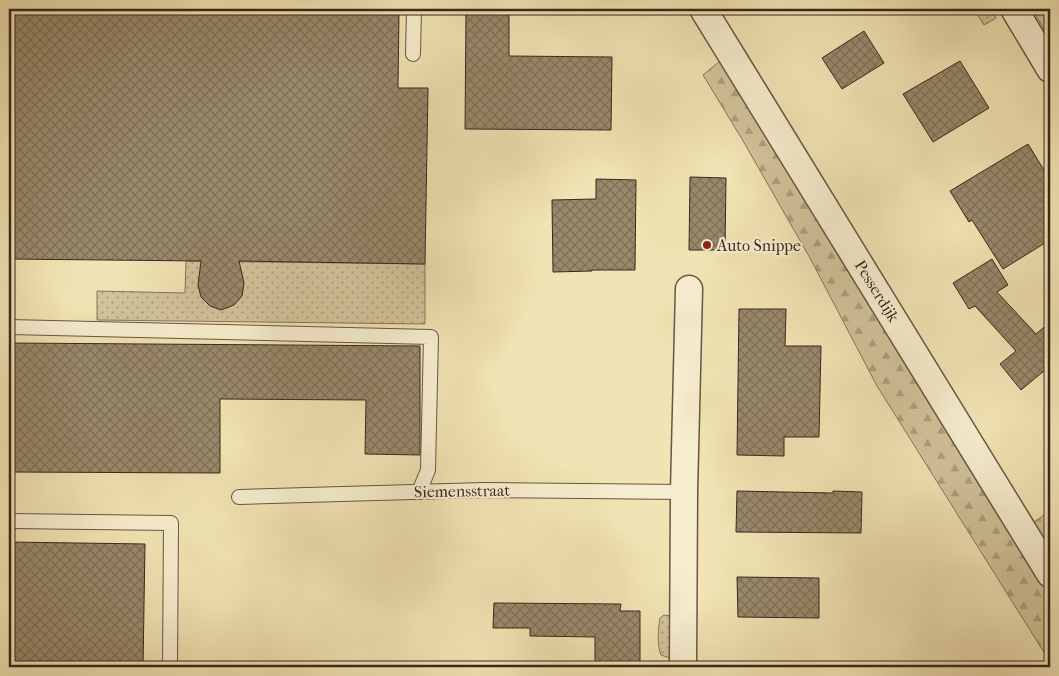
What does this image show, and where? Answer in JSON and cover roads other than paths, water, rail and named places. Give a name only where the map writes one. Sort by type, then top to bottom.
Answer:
[{"type":"street","name":"Pesserdijk","points":[[703,9],[1050,574]]},
{"type":"street","points":[[1014,9],[1050,69]]},
{"type":"street","points":[[683,667],[684,492],[689,289]]},
{"type":"lane","points":[[413,54],[414,9]]},
{"type":"lane","points":[[9,327],[431,337],[428,470],[419,492]]},
{"type":"lane","name":"Siemensstraat","points":[[240,497],[483,490],[684,492]]},
{"type":"lane","points":[[9,521],[171,523],[170,667]]},
{"type":"place","name":"Auto Snippe","points":[[707,245]]}]
